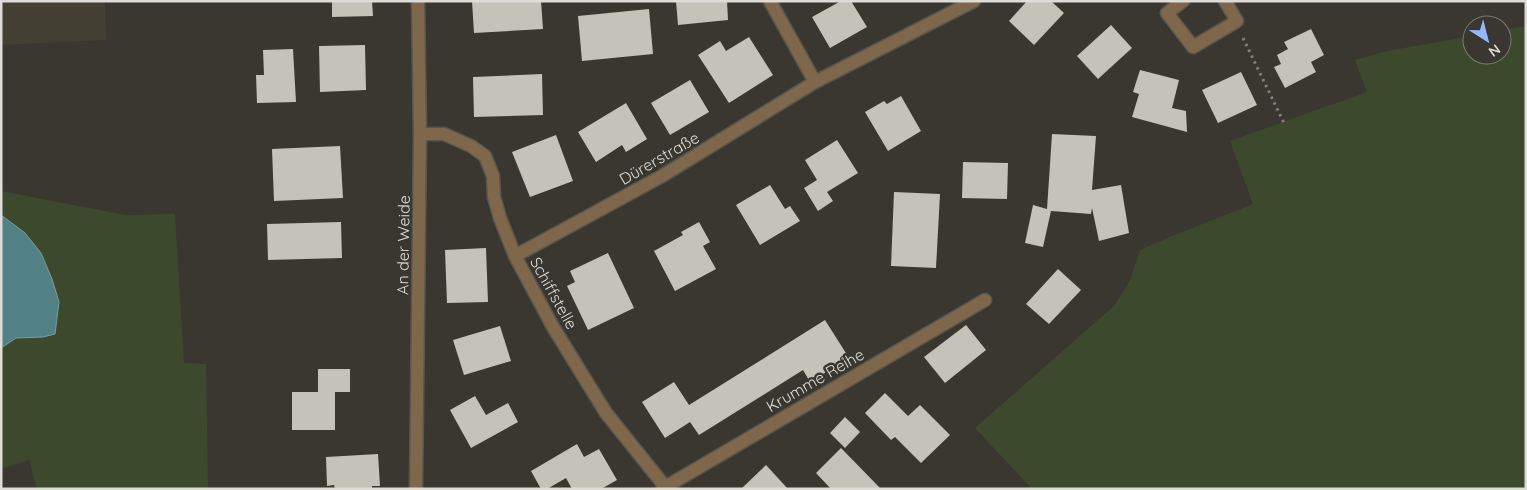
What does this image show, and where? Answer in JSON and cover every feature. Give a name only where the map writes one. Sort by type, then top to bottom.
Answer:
[{"type":"street","name":"An der Weide","points":[[416,489],[420,134],[418,1]]},
{"type":"street","points":[[770,1],[816,82]]},
{"type":"street","name":"Dürerstraße","points":[[515,256],[662,176],[816,82],[974,1]]},
{"type":"street","points":[[1183,1],[1167,13],[1193,47],[1236,21],[1225,1]]},
{"type":"street","name":"Schiffstelle","points":[[420,134],[444,134],[472,146],[486,156],[493,176],[494,196],[500,218],[515,256],[553,327],[606,413],[665,488]]},
{"type":"street","name":"Krumme Reihe","points":[[665,488],[985,300]]},
{"type":"path","points":[[1236,21],[1284,125]]},
{"type":"shaded area","points":[[1,1],[105,1],[106,40],[1,45]]},
{"type":"green space","points":[[1526,26],[1526,489],[1032,489],[975,428],[1115,305],[1131,278],[1140,250],[1253,204],[1230,141],[1367,92],[1355,60],[1387,51],[1462,38],[1462,65],[1512,65],[1512,28]]},
{"type":"green space","points":[[1,191],[125,215],[175,214],[184,363],[206,364],[208,489],[37,489],[29,460],[1,469],[1,348],[16,338],[43,337],[54,334],[59,302],[25,233],[1,215]]},
{"type":"water","points":[[1,215],[25,233],[41,253],[59,302],[55,334],[43,337],[16,338],[1,348]]},
{"type":"building","points":[[332,1],[372,1],[373,16],[332,17]]},
{"type":"building","points":[[472,1],[541,1],[543,29],[474,33]]},
{"type":"building","points":[[676,1],[727,1],[728,20],[678,25]]},
{"type":"building","points":[[841,1],[851,1],[867,27],[830,48],[812,17]]},
{"type":"building","points":[[1027,1],[1051,1],[1064,13],[1034,45],[1009,21]]},
{"type":"building","points":[[649,9],[653,54],[582,61],[578,16]]},
{"type":"building","points":[[1111,25],[1132,48],[1098,79],[1077,56]]},
{"type":"building","points":[[1311,29],[1324,55],[1311,62],[1316,72],[1285,88],[1274,67],[1281,64],[1277,55],[1288,49],[1284,42]]},
{"type":"building","points":[[749,37],[773,75],[729,103],[698,55],[720,41],[726,51]]},
{"type":"building","points":[[365,45],[366,90],[320,92],[319,46]]},
{"type":"building","points":[[293,49],[296,102],[257,103],[256,75],[264,75],[263,50]]},
{"type":"building","points":[[1140,70],[1179,80],[1172,108],[1186,111],[1187,132],[1132,117],[1139,94],[1133,92]]},
{"type":"building","points":[[1241,72],[1257,105],[1218,123],[1202,90]]},
{"type":"building","points":[[542,74],[543,115],[474,117],[473,77]]},
{"type":"building","points":[[690,80],[709,112],[670,135],[651,103]]},
{"type":"building","points":[[901,96],[921,131],[888,151],[865,112],[884,101],[887,104]]},
{"type":"building","points":[[626,103],[647,139],[626,152],[622,145],[596,162],[578,132]]},
{"type":"building","points":[[1052,134],[1096,136],[1092,190],[1121,185],[1129,233],[1099,241],[1092,208],[1091,214],[1051,211],[1043,247],[1025,243],[1033,205],[1047,209]]},
{"type":"building","points":[[556,135],[573,181],[530,197],[512,152]]},
{"type":"building","points":[[837,140],[858,173],[827,192],[833,201],[818,211],[804,188],[817,180],[805,160]]},
{"type":"building","points":[[340,146],[343,198],[274,201],[272,149]]},
{"type":"building","points":[[963,162],[1008,163],[1007,199],[962,198]]},
{"type":"building","points":[[770,185],[785,209],[790,206],[800,221],[760,245],[736,205]]},
{"type":"building","points":[[894,192],[940,194],[936,268],[891,266]]},
{"type":"building","points":[[341,222],[342,258],[268,260],[267,224]]},
{"type":"building","points":[[699,222],[710,242],[703,246],[716,269],[675,291],[654,251],[683,235],[681,232]]},
{"type":"building","points":[[486,248],[488,302],[447,303],[445,250]]},
{"type":"building","points":[[608,253],[634,308],[588,330],[567,286],[575,282],[570,271]]},
{"type":"building","points":[[1058,269],[1081,290],[1049,324],[1026,304]]},
{"type":"building","points":[[825,320],[849,358],[810,382],[803,370],[699,435],[690,422],[665,438],[642,402],[674,382],[689,405]]},
{"type":"building","points":[[966,325],[986,350],[945,383],[924,357]]},
{"type":"building","points":[[500,326],[511,361],[464,375],[453,340]]},
{"type":"building","points":[[318,369],[350,369],[350,392],[335,392],[335,430],[292,430],[292,392],[318,392]]},
{"type":"building","points":[[885,393],[908,416],[920,405],[950,435],[921,463],[895,437],[891,440],[865,413]]},
{"type":"building","points":[[475,396],[486,415],[508,403],[518,422],[471,448],[450,410]]},
{"type":"building","points":[[845,417],[860,432],[845,448],[830,433]]},
{"type":"building","points":[[577,444],[584,457],[599,449],[617,480],[601,489],[572,489],[566,478],[547,489],[541,489],[531,471]]},
{"type":"building","points":[[841,448],[881,489],[831,489],[816,473]]},
{"type":"building","points":[[378,454],[380,486],[372,486],[372,489],[335,489],[334,485],[327,486],[326,457]]},
{"type":"building","points":[[766,465],[788,489],[741,489]]}]
